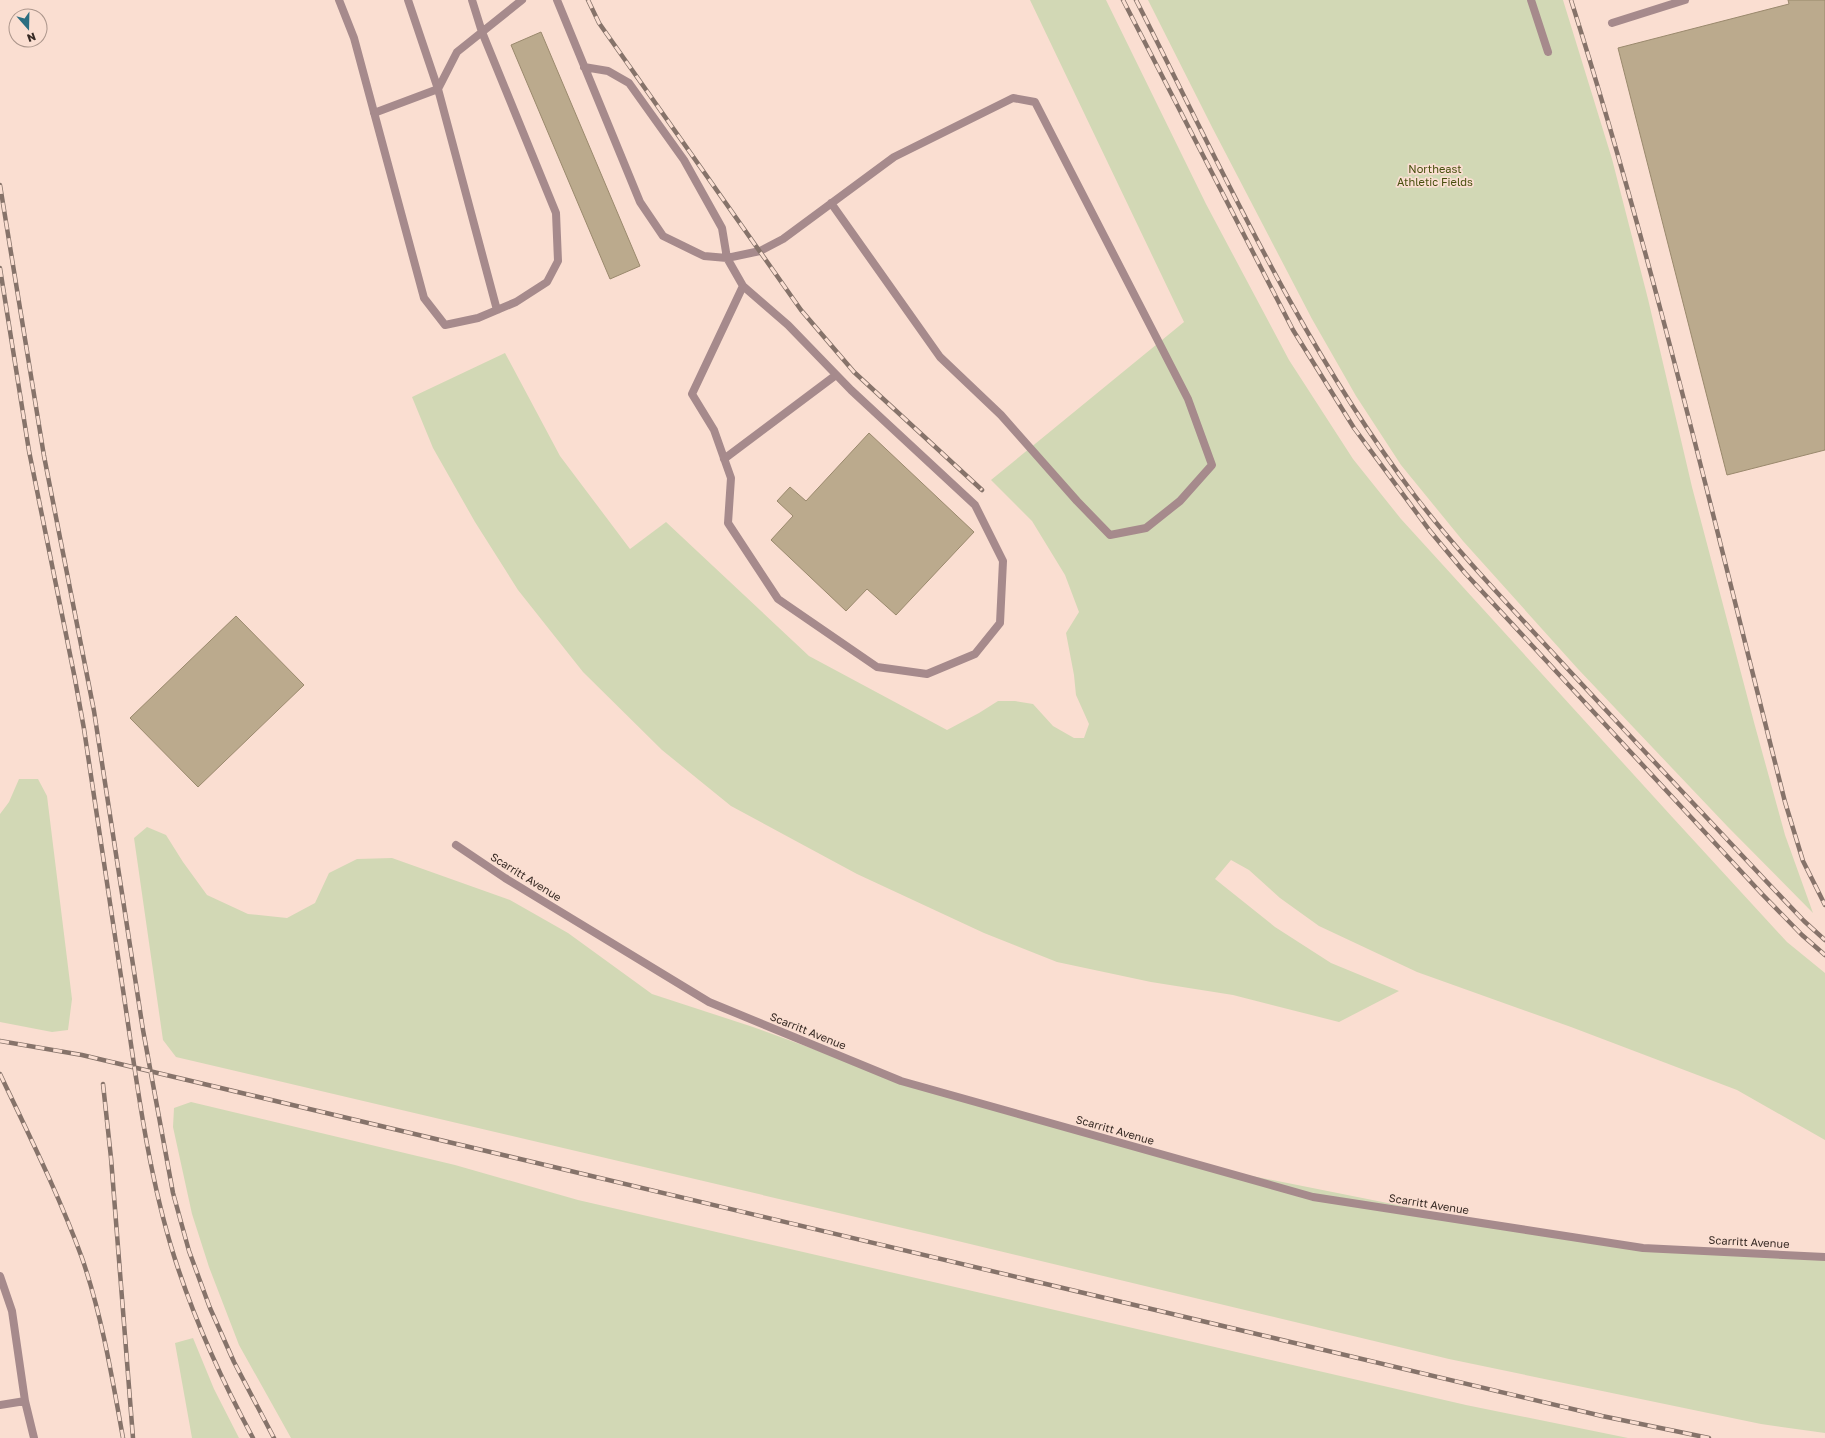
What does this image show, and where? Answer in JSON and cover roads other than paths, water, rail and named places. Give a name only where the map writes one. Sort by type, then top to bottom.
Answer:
[{"type":"lane","points":[[339,0],[354,38],[424,298],[445,325],[478,318],[516,302],[547,282],[558,260],[556,213],[482,32],[472,0]]},
{"type":"lane","points":[[408,0],[438,89],[497,310]]},
{"type":"lane","points":[[374,113],[438,89],[457,52],[522,0]]},
{"type":"lane","points":[[557,0],[640,202],[663,236],[704,256],[727,258],[760,251],[783,238],[894,157],[1014,98],[1035,102],[1188,399],[1212,465],[1180,501],[1146,528],[1110,535],[1077,501],[1002,415],[940,357],[831,203]]},
{"type":"lane","points":[[1531,0],[1548,52]]},
{"type":"lane","points":[[1612,23],[1685,0]]},
{"type":"lane","points":[[584,67],[608,71],[629,83],[684,160],[722,228],[727,258],[743,286],[788,324],[836,375],[975,505],[1003,561],[1000,623],[975,654],[926,674],[877,667],[778,599],[728,523],[731,478],[714,430],[692,394],[743,286]]},
{"type":"lane","points":[[724,459],[836,375]]},
{"type":"lane","name":"Scarritt Avenue","points":[[456,845],[505,878],[709,1002],[901,1081],[1313,1197],[1643,1248],[1825,1257]]},
{"type":"lane","points":[[0,1276],[12,1311],[25,1401],[34,1438]]},
{"type":"lane","points":[[0,1405],[25,1401]]},
{"type":"railway","points":[[588,0],[599,23],[801,310],[854,372],[982,490]]},
{"type":"railway","points":[[1123,0],[1293,330],[1354,428],[1430,531],[1465,573],[1762,894],[1802,935],[1825,955]]},
{"type":"railway","points":[[1136,0],[1232,191],[1299,317],[1335,378],[1374,438],[1415,496],[1465,556],[1518,615],[1766,881],[1804,921],[1825,940]]},
{"type":"railway","points":[[1571,0],[1602,99],[1658,299],[1710,500],[1785,802],[1803,861],[1825,905]]},
{"type":"railway","points":[[0,185],[44,456],[94,711],[143,1030],[173,1193],[189,1251],[210,1308],[234,1362],[274,1438]]},
{"type":"railway","points":[[0,268],[29,451],[84,729],[135,1072],[151,1165],[165,1226],[190,1303],[219,1371],[253,1438]]},
{"type":"railway","points":[[0,1041],[82,1055],[1602,1416],[1709,1438]]},
{"type":"railway","points":[[0,1074],[54,1188],[82,1258],[101,1324],[123,1438]]},
{"type":"railway","points":[[103,1084],[111,1158],[133,1438]]},
{"type":"park label","name":"Northeast Athletic Fields","points":[[1435,175]]}]
